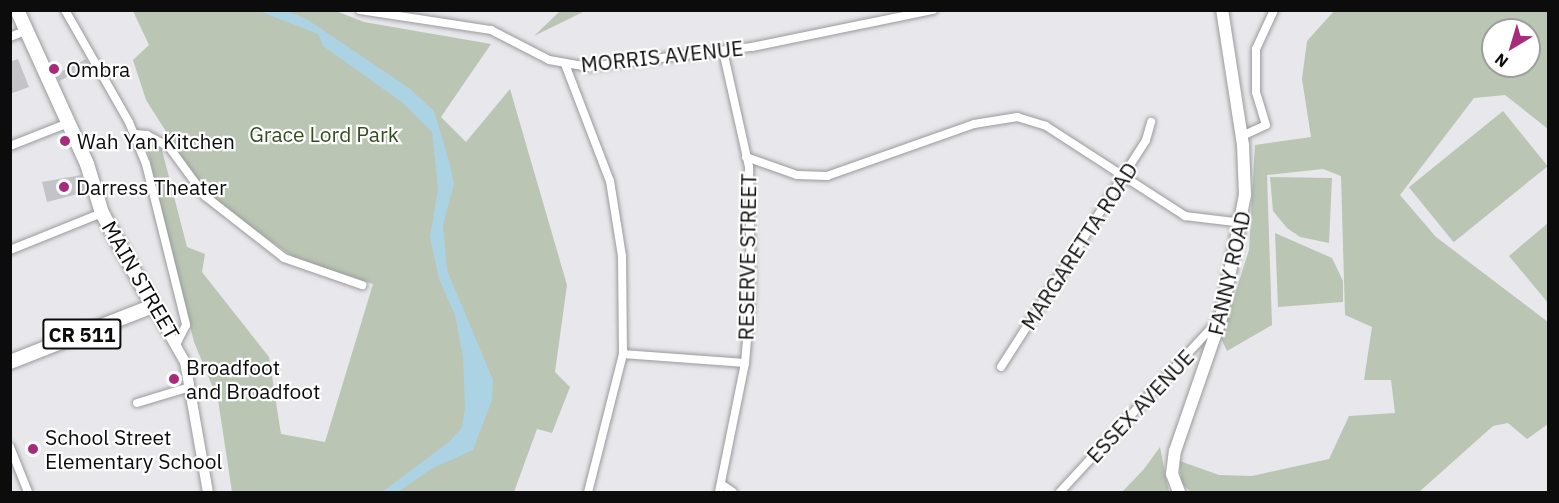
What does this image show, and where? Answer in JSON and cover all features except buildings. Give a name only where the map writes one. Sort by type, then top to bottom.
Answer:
[{"type":"main road","name":"MAIN STREET","points":[[17,10],[68,123],[102,213],[153,306]]},
{"type":"main road","name":"FANNY ROAD","points":[[1179,492],[1172,474],[1174,451],[1221,319],[1243,223],[1242,136],[1222,10]]},
{"type":"main road","name":"CR 511","points":[[10,362],[153,306]]},
{"type":"street","points":[[65,10],[135,134],[158,204],[186,325],[177,344]]},
{"type":"street","name":"MORRIS AVENUE","points":[[360,10],[491,30],[565,64],[588,67],[723,51],[933,10]]},
{"type":"street","points":[[1242,136],[1266,125],[1256,92],[1256,49],[1274,10]]},
{"type":"street","points":[[10,36],[25,31]]},
{"type":"street","name":"RESERVE STREET","points":[[723,51],[746,157],[751,292],[745,363],[720,488],[733,492]]},
{"type":"street","points":[[565,64],[610,181],[622,256],[623,354],[588,492]]},
{"type":"street","points":[[746,157],[797,175],[827,176],[974,124],[1017,117],[1046,126],[1185,216],[1243,223]]},
{"type":"street","name":"MARGARETTA ROAD","points":[[1001,367],[1146,140],[1151,122]]},
{"type":"street","points":[[10,146],[68,123]]},
{"type":"street","points":[[135,134],[147,135],[169,147],[205,196],[284,258],[362,285]]},
{"type":"street","points":[[10,250],[102,213]]},
{"type":"street","name":"MAIN STREET","points":[[153,306],[177,344],[189,387],[208,492]]},
{"type":"street","name":"ESSEX AVENUE","points":[[1060,492],[1221,319]]},
{"type":"street","points":[[623,354],[745,363]]},
{"type":"street","points":[[137,403],[189,387]]},
{"type":"street","points":[[10,447],[28,492]]},
{"type":"green space","name":"Grace Lord Park","points":[[133,11],[336,11],[364,22],[491,44],[441,117],[466,142],[510,89],[567,285],[555,372],[570,387],[552,433],[537,429],[514,492],[232,492],[218,400],[194,342],[146,144],[161,146],[187,247],[205,254],[202,272],[269,357],[281,434],[325,442],[373,284],[295,258],[224,208],[193,174],[146,100],[133,60],[149,45]]},
{"type":"green space","points":[[560,11],[585,11],[534,36]]},
{"type":"green space","points":[[1334,11],[1548,11],[1548,129],[1505,95],[1474,98],[1400,195],[1436,237],[1548,322],[1548,424],[1527,439],[1508,423],[1493,426],[1419,492],[1191,492],[1181,483],[1180,461],[1219,475],[1252,476],[1329,459],[1349,416],[1395,413],[1391,380],[1364,380],[1372,327],[1345,315],[1341,176],[1323,169],[1267,175],[1272,325],[1227,351],[1221,338],[1249,250],[1255,145],[1311,137],[1302,79],[1307,41]]},
{"type":"green space","points":[[1503,111],[1548,166],[1454,242],[1409,187]]},
{"type":"green space","points":[[1270,177],[1332,178],[1329,243],[1300,237],[1287,228],[1273,211]]},
{"type":"green space","points":[[1548,223],[1548,303],[1509,256]]},
{"type":"green space","points":[[1275,233],[1332,258],[1343,281],[1343,302],[1278,307]]},
{"type":"green space","points":[[1160,447],[1169,492],[1122,492],[1144,469]]},
{"type":"water","points":[[259,11],[288,11],[308,20],[409,88],[434,111],[450,165],[454,184],[443,225],[447,270],[493,380],[492,400],[473,450],[431,469],[398,492],[382,492],[449,442],[462,427],[465,408],[463,357],[455,315],[439,279],[430,237],[438,189],[432,132],[403,103],[323,46],[318,34]]},
{"type":"place","name":"Ombra","points":[[54,69]]},
{"type":"place","name":"Wah Yan Kitchen","points":[[65,141]]},
{"type":"place","name":"Darress Theater","points":[[64,187]]},
{"type":"place","name":"Broadfoot and Broadfoot","points":[[174,379]]},
{"type":"place","name":"School Street Elementary School","points":[[33,449]]}]
